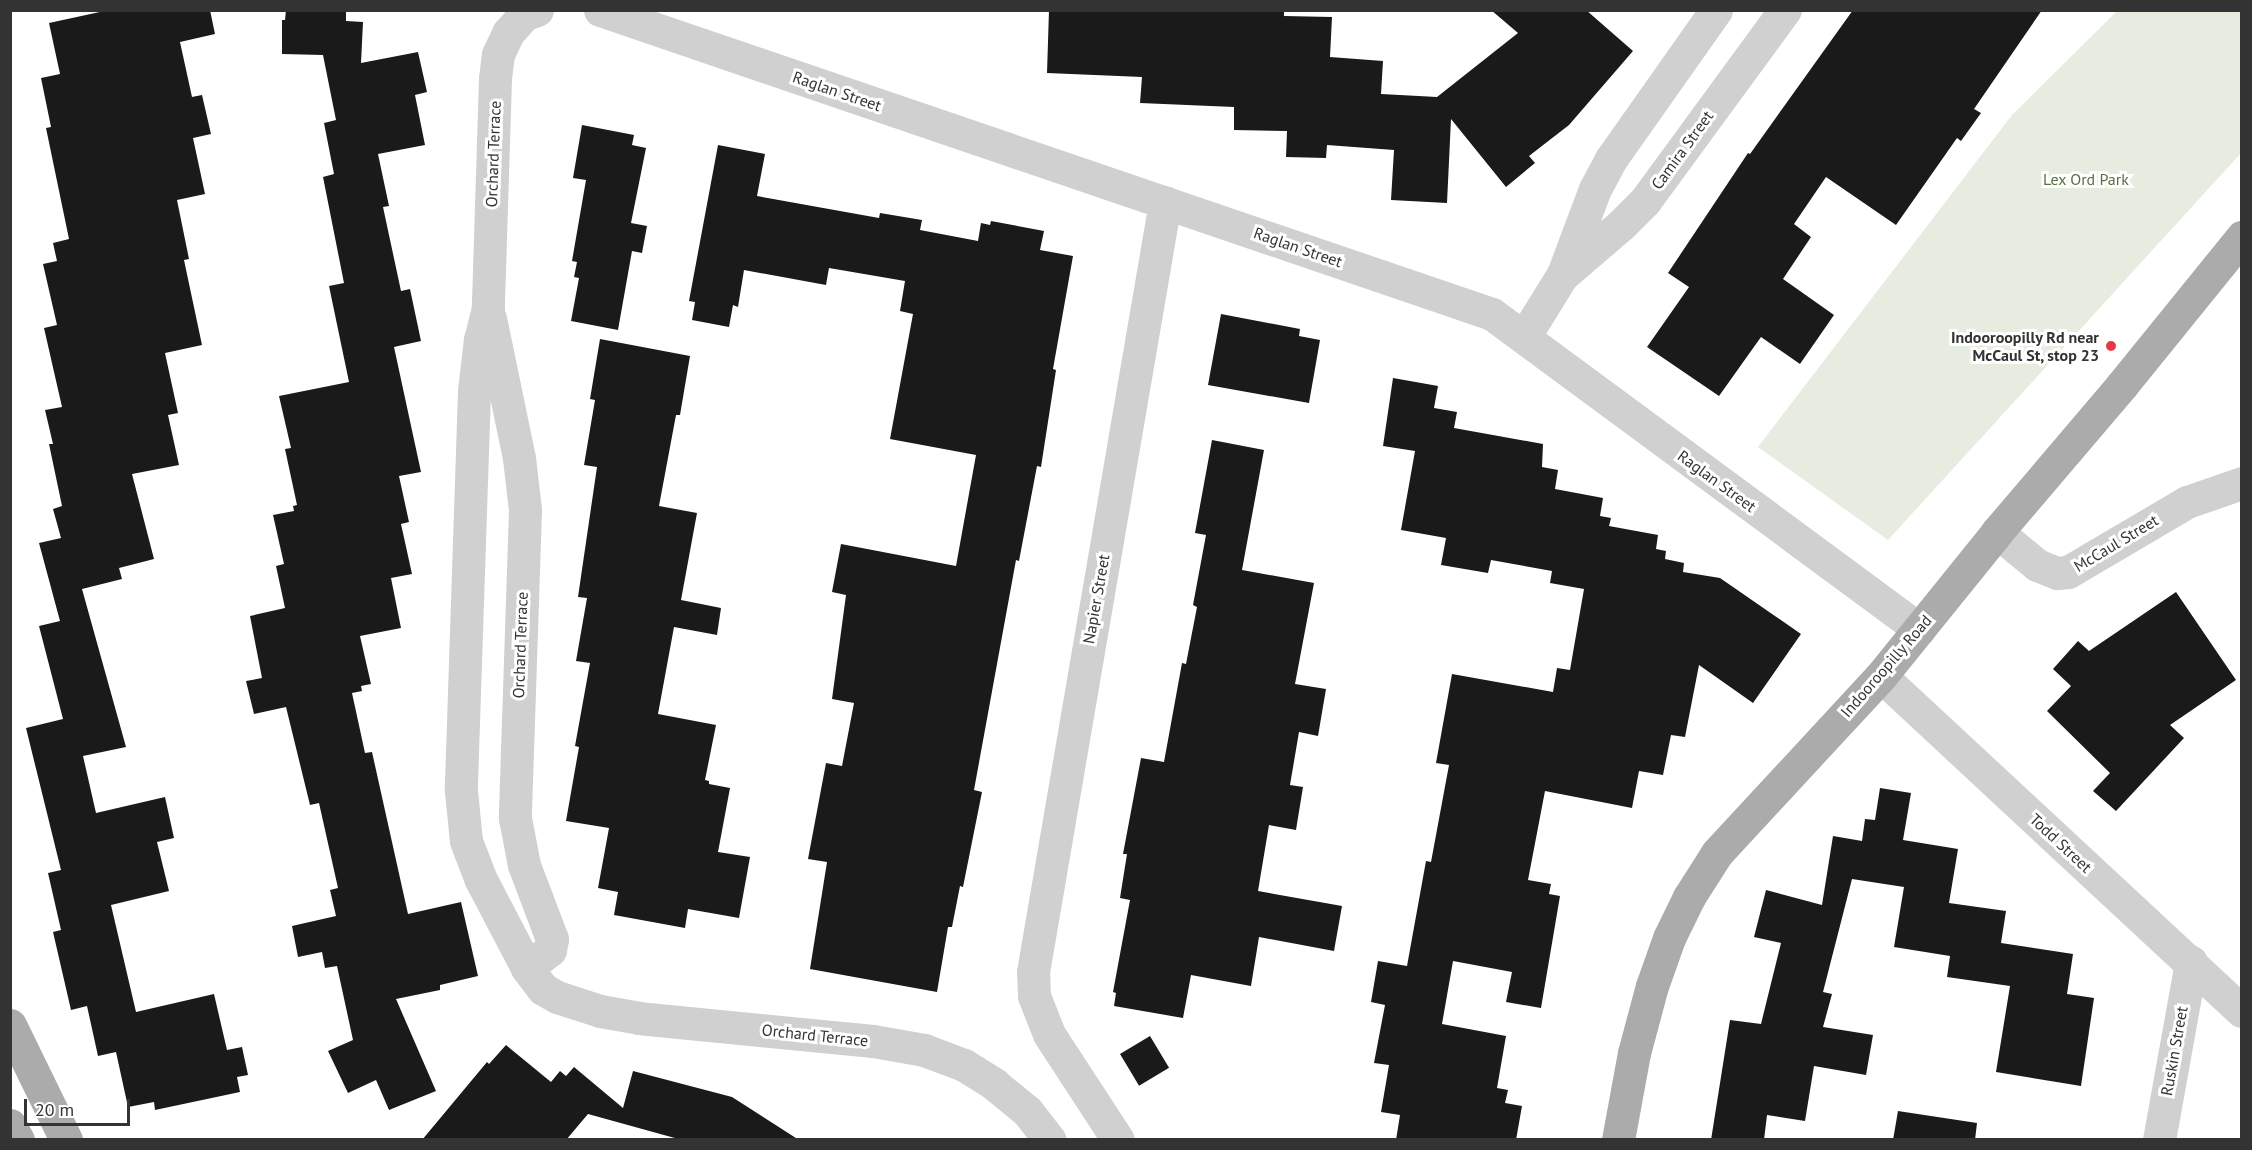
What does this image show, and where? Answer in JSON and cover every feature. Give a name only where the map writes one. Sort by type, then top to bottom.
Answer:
[{"type":"main road","name":"Indooroopilly Road","points":[[1618,1140],[1634,1053],[1652,986],[1669,938],[1689,897],[1717,854],[1881,676],[1997,532],[2122,385],[2241,237]]},
{"type":"main road","points":[[10,1025],[66,1140]]},
{"type":"main road","points":[[10,1125],[18,1140]]},
{"type":"street","name":"Raglan Street","points":[[600,10],[1492,314],[1919,629]]},
{"type":"street","name":"Camira Street","points":[[1524,337],[1563,274],[1595,189],[1611,159],[1716,10]]},
{"type":"street","name":"Camira Street","points":[[1563,274],[1621,225],[1645,201],[1785,10]]},
{"type":"street","name":"Orchard Terrace","points":[[529,12],[508,33],[498,54],[488,308],[480,339],[474,391],[463,715],[463,821],[466,841],[480,878],[527,968],[543,989],[572,1004],[613,1014],[873,1041],[933,1053],[964,1065],[994,1084],[1027,1111],[1050,1140]]},
{"type":"street","name":"Napier Street","points":[[1118,1140],[1049,1034],[1034,996],[1034,961],[1165,202]]},
{"type":"street","name":"Orchard Terrace","points":[[488,308],[519,458],[525,510],[515,818],[522,858],[552,939],[550,950],[527,968]]},
{"type":"street","name":"McCaul Street","points":[[1997,532],[2037,565],[2057,573],[2068,572],[2187,501],[2241,483]]},
{"type":"street","name":"Todd Street","points":[[1881,676],[2241,1011]]},
{"type":"street","name":"Ruskin Street","points":[[2159,1140],[2190,962]]},
{"type":"green space","name":"Lex Ord Park","points":[[2117,11],[2241,11],[2241,153],[1888,540],[1758,447],[2012,115]]},
{"type":"building","points":[[109,10],[210,10],[215,34],[180,42],[192,97],[202,95],[211,134],[193,138],[205,194],[177,200],[189,259],[184,260],[202,345],[165,353],[178,413],[168,415],[179,465],[132,474],[154,559],[119,568],[122,579],[82,589],[126,747],[83,756],[96,813],[165,797],[174,838],[157,842],[169,891],[111,905],[136,1012],[214,994],[227,1050],[242,1047],[248,1075],[237,1077],[240,1092],[155,1110],[154,1102],[128,1107],[116,1052],[98,1056],[87,1006],[71,1010],[53,932],[61,930],[48,873],[61,870],[26,728],[63,719],[39,626],[60,621],[39,543],[61,538],[53,509],[62,506],[49,444],[53,444],[45,410],[62,407],[44,328],[57,325],[43,264],[57,261],[53,243],[69,239],[46,128],[51,127],[41,78],[60,74],[49,23]]},
{"type":"building","points":[[286,10],[346,10],[346,21],[363,22],[361,63],[418,52],[427,92],[415,95],[425,145],[378,154],[389,206],[383,207],[401,291],[410,289],[421,341],[394,347],[421,472],[399,476],[409,522],[401,524],[412,574],[391,578],[401,628],[360,636],[371,684],[361,686],[362,691],[352,693],[365,753],[372,752],[408,914],[461,902],[478,976],[440,985],[440,990],[396,999],[436,1091],[389,1110],[376,1080],[348,1093],[328,1051],[353,1040],[337,966],[325,968],[322,952],[298,957],[292,926],[336,916],[330,890],[338,888],[319,803],[310,805],[286,707],[254,714],[246,681],[262,678],[250,616],[285,608],[276,566],[284,564],[273,515],[294,511],[293,506],[297,505],[285,449],[291,448],[279,396],[349,382],[329,286],[344,283],[323,177],[334,174],[324,123],[336,120],[323,55],[282,54],[282,20],[285,20]]},
{"type":"building","points":[[1049,10],[1284,10],[1284,16],[1332,17],[1330,57],[1383,61],[1381,94],[1437,97],[1518,33],[1491,10],[1586,10],[1633,51],[1569,125],[1529,156],[1535,163],[1506,187],[1451,119],[1447,203],[1391,200],[1394,150],[1327,145],[1326,158],[1286,157],[1287,131],[1234,130],[1234,107],[1140,103],[1142,77],[1047,73]]},
{"type":"building","points":[[1853,10],[2042,10],[1974,109],[1981,113],[1961,141],[1957,138],[1896,225],[1826,177],[1794,224],[1811,237],[1783,279],[1834,315],[1800,364],[1761,337],[1719,396],[1647,347],[1689,287],[1668,273],[1748,153],[1750,154]]},
{"type":"building","points":[[582,125],[634,135],[632,145],[646,148],[631,223],[647,226],[642,253],[632,251],[618,330],[571,321],[579,278],[574,277],[577,262],[572,261],[586,180],[573,178]]},
{"type":"building","points":[[718,145],[765,154],[757,196],[879,218],[880,213],[922,220],[920,230],[978,241],[981,223],[990,225],[991,221],[1044,231],[1040,250],[1073,256],[1053,369],[1056,370],[1041,467],[1037,466],[1019,561],[1016,560],[974,790],[982,792],[963,887],[960,886],[952,927],[948,927],[937,992],[810,969],[827,862],[808,859],[826,763],[842,766],[854,703],[832,699],[846,595],[832,592],[841,544],[956,566],[976,455],[890,439],[913,314],[900,311],[905,281],[829,268],[826,285],[744,270],[738,307],[733,305],[729,327],[692,320],[695,302],[689,301]]},
{"type":"building","points":[[1221,314],[1300,329],[1299,336],[1320,340],[1309,403],[1208,385]]},
{"type":"building","points":[[600,339],[690,356],[680,415],[676,415],[659,506],[697,513],[681,600],[721,608],[717,635],[674,627],[658,714],[716,725],[705,780],[709,781],[709,784],[730,788],[718,852],[750,857],[739,918],[688,909],[685,928],[614,915],[618,892],[598,888],[609,828],[566,821],[579,747],[575,746],[590,663],[576,661],[587,598],[578,597],[597,467],[584,465],[595,400],[590,399]]},
{"type":"building","points":[[1393,378],[1438,386],[1434,408],[1457,412],[1454,428],[1543,444],[1542,467],[1558,470],[1555,489],[1603,498],[1600,516],[1611,518],[1609,526],[1658,535],[1656,549],[1666,551],[1665,559],[1684,563],[1683,572],[1720,578],[1801,634],[1753,703],[1699,665],[1685,737],[1671,735],[1663,775],[1639,771],[1632,808],[1545,791],[1528,880],[1551,884],[1549,894],[1560,896],[1541,1008],[1506,1002],[1512,972],[1453,961],[1442,1024],[1506,1036],[1497,1088],[1508,1090],[1505,1103],[1522,1106],[1516,1140],[1396,1140],[1400,1115],[1381,1112],[1389,1065],[1374,1063],[1385,1005],[1371,1002],[1378,961],[1407,966],[1426,861],[1431,862],[1449,765],[1436,763],[1452,674],[1553,692],[1557,668],[1570,670],[1584,589],[1550,583],[1552,571],[1491,560],[1488,573],[1441,565],[1446,538],[1401,530],[1415,451],[1383,446]]},
{"type":"building","points":[[1212,440],[1264,450],[1242,570],[1314,583],[1295,684],[1326,689],[1318,736],[1299,732],[1290,785],[1303,787],[1296,830],[1269,825],[1258,891],[1342,906],[1334,951],[1259,937],[1251,986],[1191,975],[1183,1018],[1114,1006],[1116,993],[1113,992],[1130,900],[1120,898],[1127,854],[1123,854],[1141,758],[1164,762],[1182,663],[1186,664],[1197,607],[1193,605],[1206,535],[1195,533]]},
{"type":"building","points":[[2176,592],[2236,680],[2170,725],[2184,738],[2116,811],[2093,791],[2110,773],[2047,711],[2071,686],[2053,669],[2078,641],[2089,651]]},
{"type":"building","points":[[1880,788],[1911,793],[1903,840],[1958,849],[1949,903],[2006,911],[2001,943],[2073,954],[2067,994],[2094,998],[2081,1086],[1996,1072],[2010,986],[1947,977],[1950,956],[1894,947],[1904,887],[1852,879],[1823,992],[1832,994],[1823,1027],[1873,1035],[1866,1075],[1814,1066],[1805,1121],[1767,1115],[1764,1140],[1711,1140],[1730,1020],[1761,1024],[1781,943],[1754,937],[1766,890],[1822,905],[1833,836],[1862,841],[1865,819],[1875,820]]},
{"type":"building","points":[[1150,1036],[1169,1068],[1139,1086],[1120,1054]]},
{"type":"building","points":[[506,1045],[551,1082],[560,1071],[566,1076],[574,1067],[623,1108],[633,1071],[732,1097],[799,1140],[682,1140],[588,1114],[566,1140],[422,1140],[487,1062],[489,1064]]},
{"type":"building","points":[[1898,1111],[1977,1123],[1975,1140],[1893,1140]]},
{"type":"place","name":"Indooroopilly Rd near McCaul St, stop 23","points":[[2111,346]]}]
